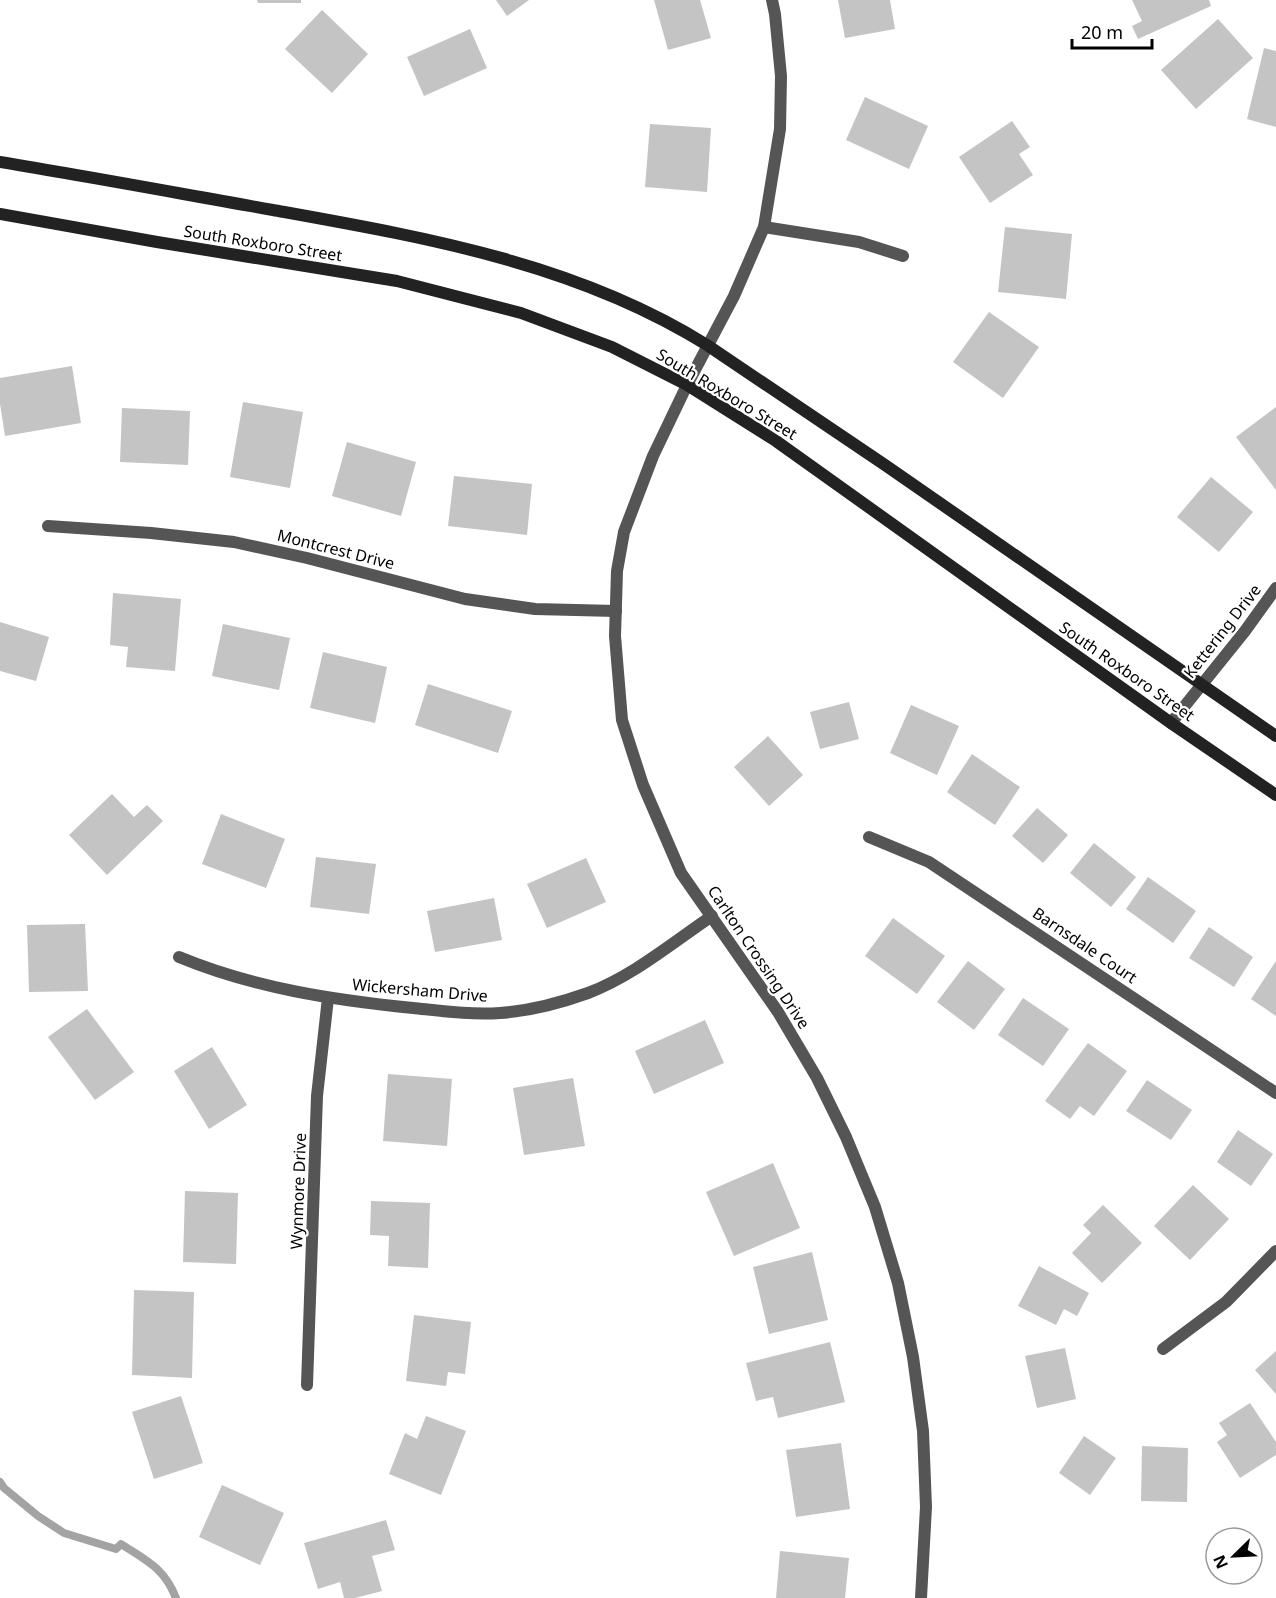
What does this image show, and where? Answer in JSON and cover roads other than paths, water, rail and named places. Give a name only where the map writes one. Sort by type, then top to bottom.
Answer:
[{"type":"street","name":"Carlton Crossing Drive","points":[[772,0],[781,76],[780,129],[764,226],[734,296],[707,345],[653,456],[624,532],[617,571],[615,636],[622,720],[644,785],[681,873],[778,1012],[817,1078],[846,1137],[875,1207],[898,1283],[913,1357],[921,1421],[926,1507],[921,1598]]},
{"type":"street","name":"South Roxboro Street","points":[[0,162],[417,236],[515,261],[595,289],[680,328],[707,345],[894,471],[1276,736]]},
{"type":"street","name":"South Roxboro Street","points":[[0,214],[397,281],[521,313],[612,347],[687,385],[776,441],[1171,723],[1276,795]]},
{"type":"street","points":[[764,226],[859,242],[903,256]]},
{"type":"street","name":"Montcrest Drive","points":[[48,526],[151,533],[234,542],[307,558],[465,599],[535,609],[616,610]]},
{"type":"street","name":"Kettering Drive","points":[[1171,723],[1245,631],[1276,588]]},
{"type":"street","name":"Barnsdale Court","points":[[869,837],[930,862],[1276,1093]]},
{"type":"street","name":"Wickersham Drive","points":[[179,957],[250,981],[328,998],[471,1013],[501,1013],[546,1006],[590,992],[627,974],[712,916]]},
{"type":"street","name":"Wynmore Drive","points":[[308,1385],[317,1096],[328,998]]},
{"type":"street","points":[[1163,1349],[1226,1302],[1276,1251]]},
{"type":"waterway","points":[[0,1482],[4,1488],[38,1516],[64,1533],[116,1549],[121,1544],[139,1555],[160,1572],[176,1598]]}]
